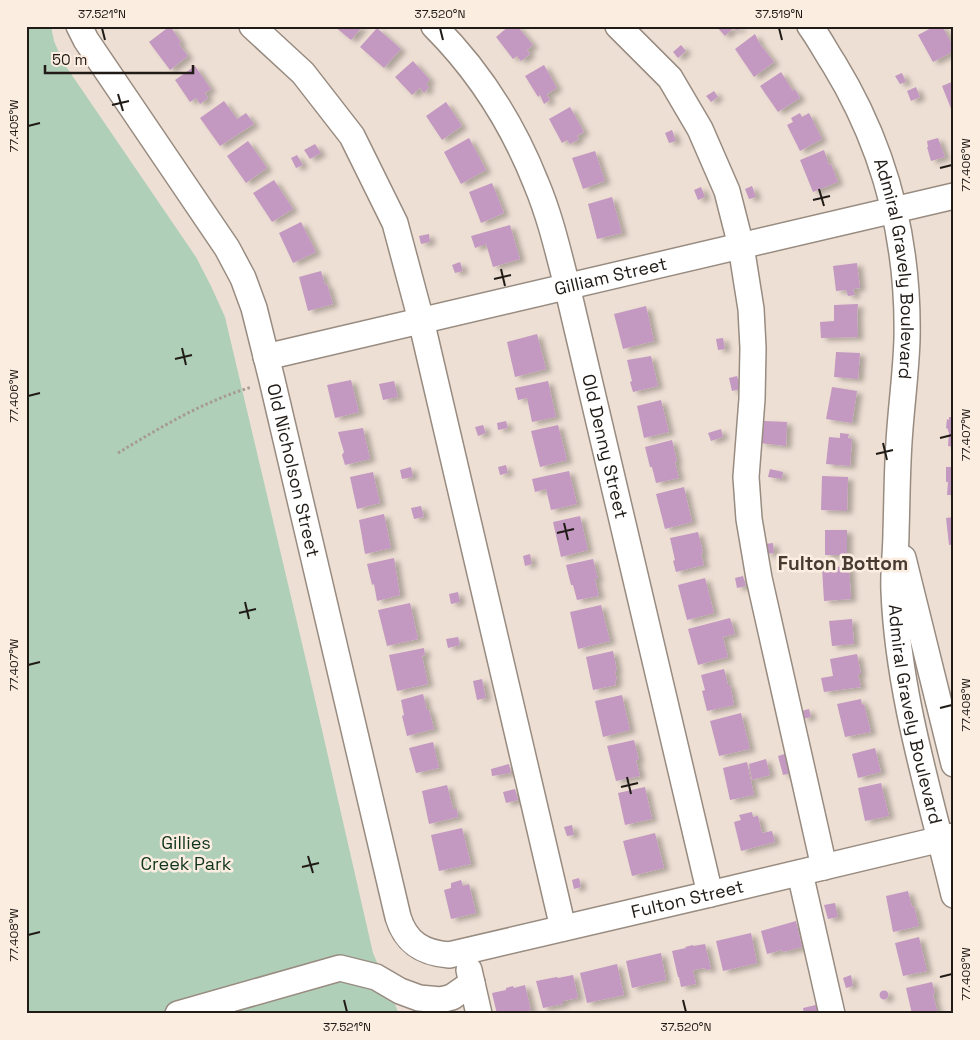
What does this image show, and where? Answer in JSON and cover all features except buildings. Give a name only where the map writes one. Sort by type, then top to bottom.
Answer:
[{"type":"street","name":"Old Nicholson Street","points":[[79,26],[86,40],[227,248],[243,278],[251,300],[266,357],[398,917],[401,927],[411,940],[422,949]]},
{"type":"street","points":[[252,26],[303,73],[352,136],[395,223],[421,320],[563,928]]},
{"type":"street","name":"Old Denny Street","points":[[434,26],[470,68],[496,103],[517,141],[536,183],[555,237],[710,894]]},
{"type":"street","points":[[618,26],[670,78],[700,129],[727,191],[741,246],[751,309],[753,348],[752,399],[746,476],[749,519],[759,578],[824,867]]},
{"type":"street","name":"Admiral Gravely Boulevard","points":[[810,26],[842,77],[876,149],[895,210],[903,254],[907,297],[907,332],[897,484],[894,588],[897,640],[905,693],[947,838],[954,895]]},
{"type":"street","name":"Gilliam Street","points":[[266,357],[954,196]]},
{"type":"street","name":"Admiral Gravely Boulevard","points":[[896,530],[954,764]]},
{"type":"street","name":"Fulton Street","points":[[422,949],[435,954],[449,955],[465,952],[947,838]]},
{"type":"street","points":[[800,872],[832,1014]]},
{"type":"street","points":[[465,952],[479,1014]]},
{"type":"street","points":[[178,1014],[340,968],[376,977],[400,991],[419,998],[441,1000],[452,997],[472,983]]},
{"type":"path","points":[[118,453],[179,418],[226,395],[246,389]]},
{"type":"green space","name":"Gillies Creek Park","points":[[26,26],[51,26],[54,41],[63,62],[196,257],[225,317],[373,953],[399,1014],[26,1014]]},
{"type":"district","name":"Fulton Bottom","points":[[843,563]]}]
